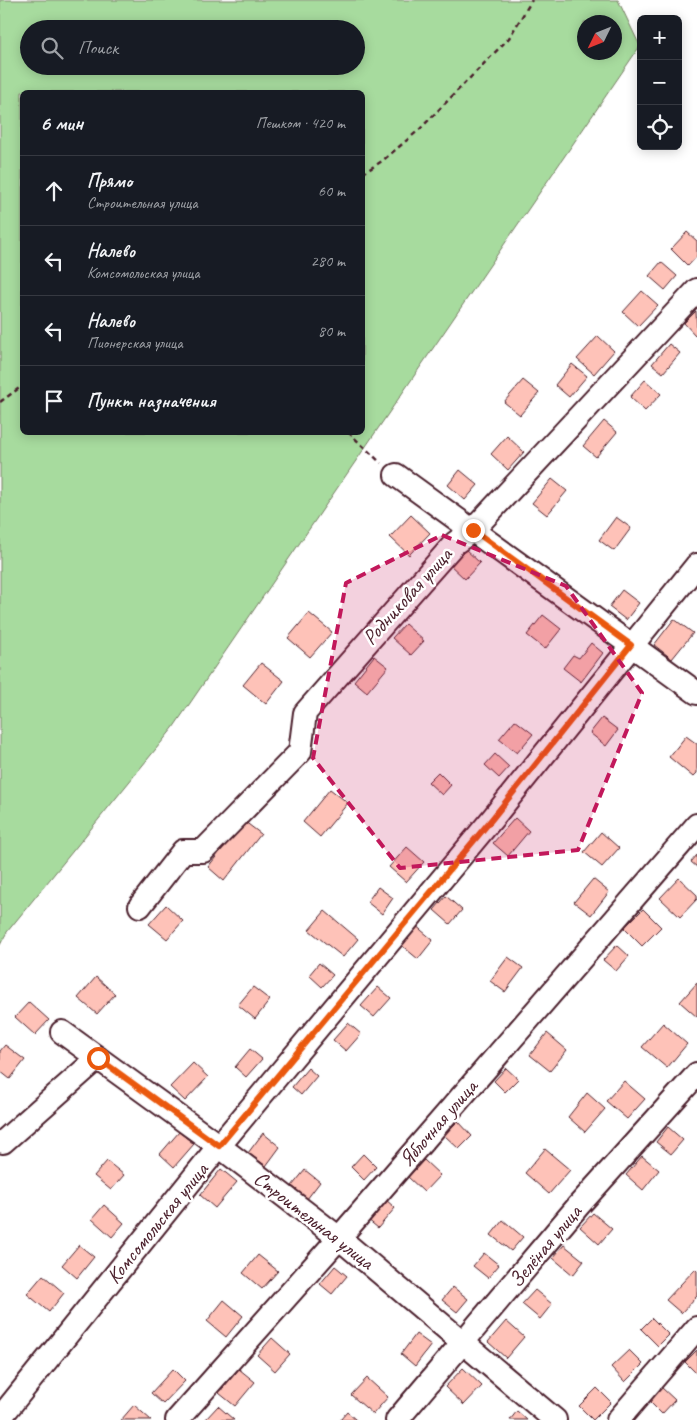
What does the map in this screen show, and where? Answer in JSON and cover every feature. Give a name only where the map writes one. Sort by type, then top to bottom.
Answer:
[{"type":"street","name":"Родниковая улица","points":[[140,906],[184,851],[203,851],[300,752],[305,713],[454,542],[473,530],[697,290]]},
{"type":"street","points":[[396,475],[697,693]]},
{"type":"street","name":"Комсомольская улица","points":[[0,1418],[219,1146],[492,819],[697,565]]},
{"type":"street","name":"Яблочная улица","points":[[178,1420],[339,1238],[697,825]]},
{"type":"street","name":"Строительная улица","points":[[62,1032],[219,1146],[339,1238],[555,1420]]},
{"type":"street","points":[[3,1142],[98,1058]]},
{"type":"street","name":"Зелёная улица","points":[[397,1420],[579,1205],[697,1074]]},
{"type":"street","points":[[618,1420],[697,1328]]},
{"type":"path","points":[[365,172],[382,161],[419,130],[509,38],[532,0]]},
{"type":"path","points":[[0,402],[20,387]]},
{"type":"path","points":[[351,435],[372,456],[396,475]]},
{"type":"highlighted area","points":[[442,535],[566,586],[642,693],[578,850],[400,868],[313,758],[346,583]]},
{"type":"green space","points":[[0,0],[618,0],[637,40],[637,50],[173,728],[7,932],[0,945]]},
{"type":"building","points":[[687,232],[697,241],[697,256],[688,266],[671,249]]},
{"type":"building","points":[[661,262],[677,276],[665,290],[649,276]]},
{"type":"building","points":[[642,291],[658,305],[638,326],[623,312]]},
{"type":"building","points":[[696,311],[697,333],[695,335],[684,323]]},
{"type":"building","points":[[598,336],[614,351],[594,374],[577,359]]},
{"type":"building","points":[[669,344],[680,353],[663,373],[652,364]]},
{"type":"building","points":[[572,364],[587,376],[569,397],[555,385]]},
{"type":"building","points":[[523,380],[539,393],[520,415],[504,402]]},
{"type":"building","points":[[645,380],[661,394],[645,411],[630,397]]},
{"type":"building","points":[[604,421],[617,432],[596,457],[583,446]]},
{"type":"building","points":[[507,436],[524,452],[508,470],[491,454]]},
{"type":"building","points":[[460,470],[478,485],[465,500],[448,485]]},
{"type":"building","points":[[552,479],[567,491],[547,515],[532,503]]},
{"type":"building","points":[[411,515],[430,533],[409,555],[390,537]]},
{"type":"building","points":[[616,517],[631,528],[614,551],[599,540]]},
{"type":"building","points":[[463,547],[480,563],[465,579],[448,563]]},
{"type":"building","points":[[622,590],[639,603],[626,620],[609,607]]},
{"type":"building","points":[[309,613],[332,632],[310,657],[288,638]]},
{"type":"building","points":[[543,615],[561,629],[545,649],[527,635]]},
{"type":"building","points":[[674,619],[693,633],[672,659],[654,645]]},
{"type":"building","points":[[405,624],[424,641],[411,655],[392,638]]},
{"type":"building","points":[[591,643],[603,653],[581,682],[563,668],[573,655],[579,658]]},
{"type":"building","points":[[374,656],[388,667],[367,692],[354,681]]},
{"type":"building","points":[[261,663],[284,681],[266,704],[243,685]]},
{"type":"building","points":[[602,718],[618,730],[606,746],[590,733]]},
{"type":"building","points":[[515,720],[533,734],[517,753],[499,739]]},
{"type":"building","points":[[686,736],[697,744],[697,773],[693,777],[669,757]]},
{"type":"building","points":[[495,754],[509,767],[499,778],[485,765]]},
{"type":"building","points":[[438,772],[451,785],[442,795],[428,782]]},
{"type":"building","points":[[330,789],[348,803],[320,837],[303,822]]},
{"type":"building","points":[[515,818],[529,831],[508,856],[493,843]]},
{"type":"building","points":[[244,821],[261,834],[224,881],[208,867]]},
{"type":"building","points":[[601,832],[619,848],[602,867],[584,852]]},
{"type":"building","points":[[407,847],[424,862],[406,882],[389,867]]},
{"type":"building","points":[[697,855],[697,867],[691,862]]},
{"type":"building","points":[[679,878],[697,895],[697,899],[680,917],[660,898]]},
{"type":"building","points":[[593,879],[609,892],[591,915],[574,902]]},
{"type":"building","points":[[378,887],[393,898],[382,914],[367,902]]},
{"type":"building","points":[[446,896],[462,910],[450,924],[434,910]]},
{"type":"building","points":[[166,905],[183,921],[167,939],[149,924]]},
{"type":"building","points":[[643,909],[661,927],[642,946],[624,928]]},
{"type":"building","points":[[325,911],[358,939],[343,957],[309,930]]},
{"type":"building","points":[[415,925],[433,940],[418,959],[400,944]]},
{"type":"building","points":[[617,945],[629,956],[616,971],[603,960]]},
{"type":"building","points":[[508,957],[523,968],[505,992],[490,981]]},
{"type":"building","points":[[319,963],[333,975],[322,987],[309,975]]},
{"type":"building","points":[[96,977],[115,994],[97,1014],[78,998]]},
{"type":"building","points":[[697,983],[697,1017],[680,1002]]},
{"type":"building","points":[[253,987],[270,1000],[255,1019],[238,1005]]},
{"type":"building","points":[[378,987],[391,998],[374,1017],[361,1006]]},
{"type":"building","points":[[29,1002],[49,1020],[35,1035],[15,1017]]},
{"type":"building","points":[[348,1023],[361,1034],[346,1051],[333,1040]]},
{"type":"building","points":[[663,1023],[687,1044],[667,1068],[642,1047]]},
{"type":"building","points":[[547,1033],[567,1050],[550,1071],[530,1055]]},
{"type":"building","points":[[5,1045],[25,1060],[10,1079],[0,1071],[0,1051]]},
{"type":"building","points":[[250,1049],[262,1059],[246,1077],[235,1067]]},
{"type":"building","points":[[193,1063],[208,1077],[185,1101],[170,1087]]},
{"type":"building","points":[[308,1068],[317,1076],[301,1095],[292,1087]]},
{"type":"building","points":[[506,1068],[518,1079],[505,1092],[494,1081]]},
{"type":"building","points":[[624,1081],[645,1099],[627,1119],[606,1101]]},
{"type":"building","points":[[587,1093],[605,1109],[585,1132],[568,1117]]},
{"type":"building","points":[[458,1121],[472,1136],[459,1149],[444,1135]]},
{"type":"building","points":[[668,1127],[683,1140],[671,1154],[656,1142]]},
{"type":"building","points":[[179,1132],[194,1144],[174,1167],[160,1154]]},
{"type":"building","points":[[263,1133],[280,1147],[266,1166],[248,1153]]},
{"type":"building","points":[[545,1149],[570,1170],[549,1194],[525,1173]]},
{"type":"building","points":[[363,1154],[376,1167],[364,1180],[351,1167]]},
{"type":"building","points":[[642,1156],[659,1170],[643,1190],[626,1175]]},
{"type":"building","points":[[424,1160],[440,1175],[424,1192],[408,1177]]},
{"type":"building","points":[[107,1161],[124,1175],[111,1190],[94,1176]]},
{"type":"building","points":[[221,1169],[237,1182],[215,1208],[200,1195]]},
{"type":"building","points":[[305,1170],[320,1182],[307,1199],[292,1186]]},
{"type":"building","points":[[384,1198],[395,1208],[378,1228],[367,1219]]},
{"type":"building","points":[[104,1205],[124,1223],[112,1237],[92,1219]]},
{"type":"building","points":[[593,1213],[612,1229],[599,1244],[580,1227]]},
{"type":"building","points":[[503,1220],[523,1237],[511,1251],[491,1235]]},
{"type":"building","points":[[79,1245],[94,1257],[77,1278],[62,1265]]},
{"type":"building","points":[[564,1245],[584,1261],[573,1275],[553,1258]]},
{"type":"building","points":[[484,1253],[499,1265],[488,1278],[473,1266]]},
{"type":"building","points":[[258,1255],[278,1271],[262,1289],[243,1273]]},
{"type":"building","points":[[335,1266],[347,1276],[332,1294],[320,1284]]},
{"type":"building","points":[[695,1269],[697,1271],[697,1296],[681,1313],[666,1300]]},
{"type":"building","points":[[43,1275],[64,1293],[49,1312],[27,1294]]},
{"type":"building","points":[[453,1287],[468,1299],[457,1312],[442,1300]]},
{"type":"building","points":[[535,1290],[552,1304],[540,1319],[522,1304]]},
{"type":"building","points":[[224,1300],[243,1316],[226,1337],[207,1321]]},
{"type":"building","points":[[652,1318],[669,1335],[658,1346],[641,1329]]},
{"type":"building","points":[[506,1321],[524,1337],[506,1358],[488,1342]]},
{"type":"building","points":[[416,1334],[431,1345],[415,1366],[401,1354]]},
{"type":"building","points":[[272,1338],[290,1354],[275,1371],[257,1355]]},
{"type":"building","points":[[629,1350],[643,1364],[625,1382],[611,1367]]},
{"type":"building","points":[[697,1350],[697,1374],[685,1362]]},
{"type":"building","points":[[463,1368],[482,1386],[464,1405],[445,1387]]},
{"type":"building","points":[[173,1369],[185,1381],[163,1404],[151,1393]]},
{"type":"building","points":[[239,1369],[255,1382],[235,1406],[219,1393]]},
{"type":"building","points":[[367,1378],[388,1397],[373,1414],[351,1395]]},
{"type":"building","points":[[661,1387],[675,1400],[662,1414],[648,1400]]},
{"type":"building","points":[[597,1388],[611,1402],[593,1420],[579,1406]]},
{"type":"building","points":[[134,1405],[151,1420],[121,1420]]},
{"type":"building","points":[[218,1406],[234,1420],[205,1420]]},
{"type":"building","points":[[517,1411],[527,1420],[510,1420]]},
{"type":"building","points":[[347,1412],[356,1420],[340,1420]]},
{"type":"route","points":[[98,1058],[219,1146],[492,819],[631,645],[473,530]]}]
